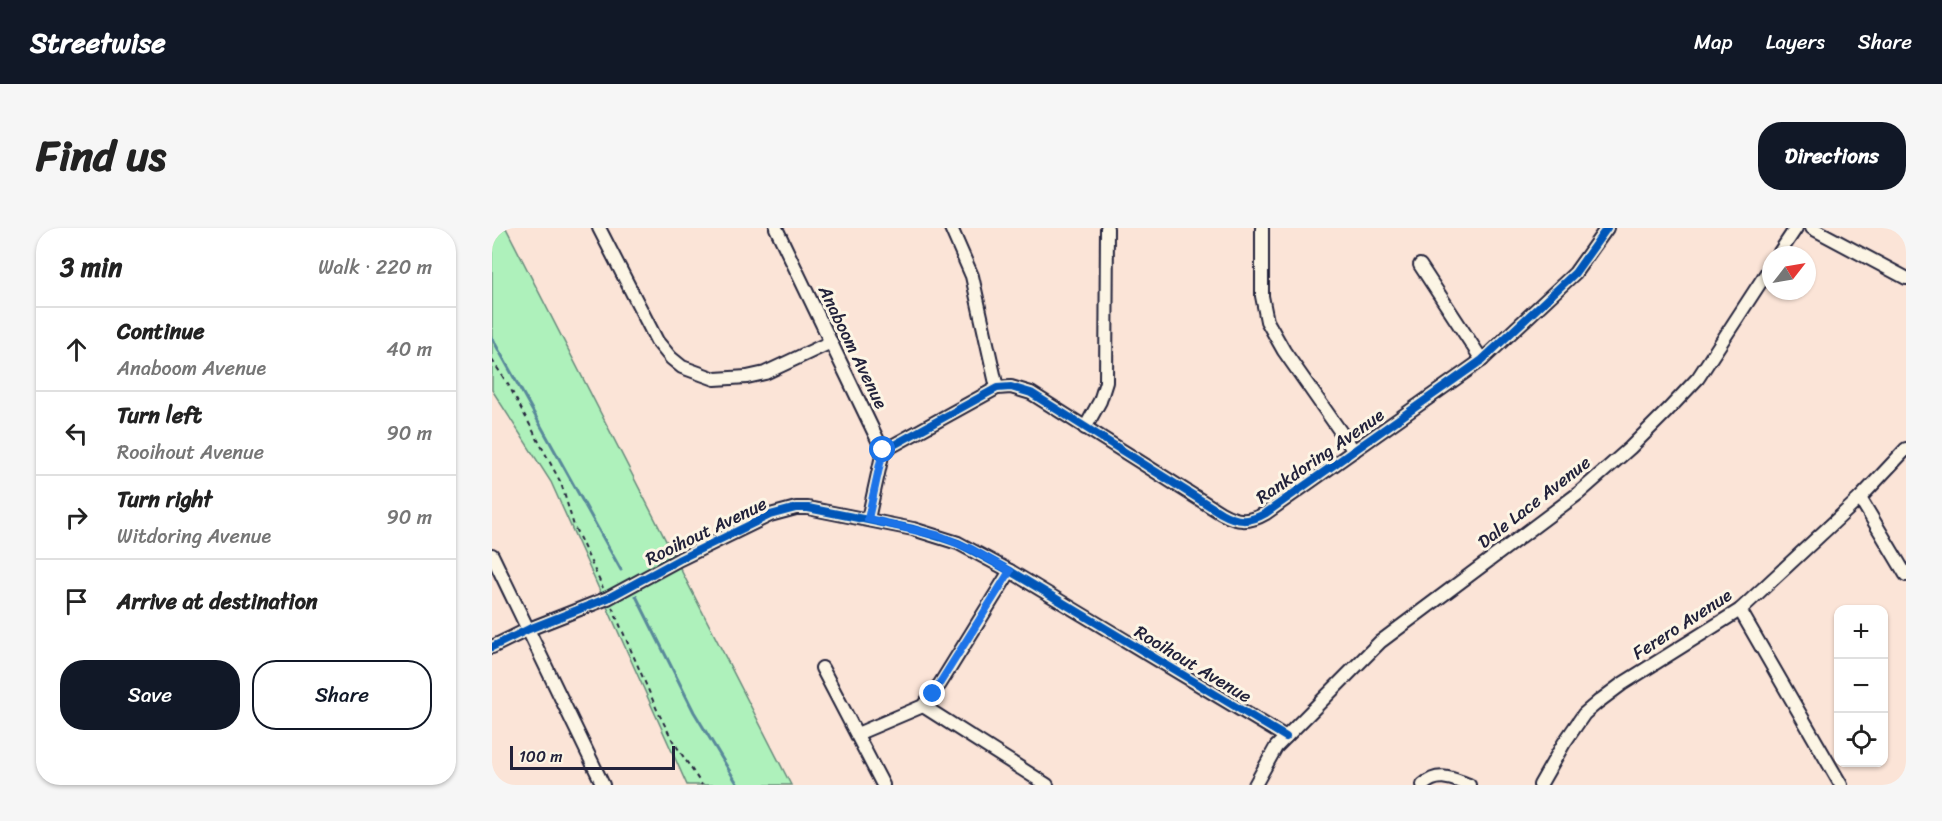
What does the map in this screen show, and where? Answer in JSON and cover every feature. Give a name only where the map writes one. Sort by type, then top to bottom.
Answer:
[{"type":"street","points":[[599,228],[657,341],[682,367],[715,379],[747,377],[765,373],[831,342]]},
{"type":"street","name":"Anaboom Avenue","points":[[776,228],[883,450]]},
{"type":"street","points":[[868,519],[883,450],[997,388],[972,276],[951,228]]},
{"type":"street","points":[[1085,428],[1100,401],[1106,382],[1107,228]]},
{"type":"street","points":[[1262,228],[1262,296],[1267,321],[1284,351],[1354,451]]},
{"type":"street","name":"Rankdoring Avenue","points":[[997,388],[1011,387],[1031,393],[1229,518],[1252,520],[1266,513],[1482,360],[1575,273],[1607,228]]},
{"type":"street","points":[[1784,246],[1796,228]]},
{"type":"street","points":[[1812,228],[1906,278]]},
{"type":"street","points":[[1420,265],[1482,360]]},
{"type":"street","name":"Dale Lace Avenue","points":[[1255,785],[1268,758],[1361,659],[1398,627],[1579,493],[1630,448],[1698,378],[1762,280]]},
{"type":"street","name":"Ferero Avenue","points":[[1540,785],[1584,714],[1622,684],[1740,610],[1860,498],[1906,448]]},
{"type":"street","points":[[1860,498],[1906,575]]},
{"type":"street","name":"Rooihout Avenue","points":[[492,647],[529,629],[608,598],[680,559],[784,510],[808,508],[940,536],[971,549],[1286,737]]},
{"type":"street","points":[[492,555],[603,785]]},
{"type":"street","points":[[857,734],[923,706],[940,684],[1010,571]]},
{"type":"street","points":[[1740,610],[1841,785]]},
{"type":"street","points":[[822,668],[883,785]]},
{"type":"street","points":[[923,706],[1047,785]]},
{"type":"street","points":[[1423,785],[1434,777],[1441,776],[1469,785]]},
{"type":"path","points":[[492,360],[509,386],[561,483],[574,526],[658,712],[673,741],[702,785]]},
{"type":"green space","points":[[492,228],[506,228],[791,785],[687,785],[551,482],[492,390]]},
{"type":"waterway","points":[[492,338],[621,570]]},
{"type":"waterway","points":[[636,596],[694,712],[738,785]]},
{"type":"cycle path","points":[[883,451],[997,388],[1011,387],[1031,393],[1221,513],[1238,520],[1249,520],[1266,513],[1482,360],[1575,273],[1607,228]]},
{"type":"cycle path","points":[[492,647],[529,629],[608,598],[680,559],[770,515],[796,508],[808,508],[913,529],[958,543],[1010,571],[1286,737]]},
{"type":"route","points":[[883,450],[868,519],[940,536],[971,549],[1010,571],[933,694]]}]
